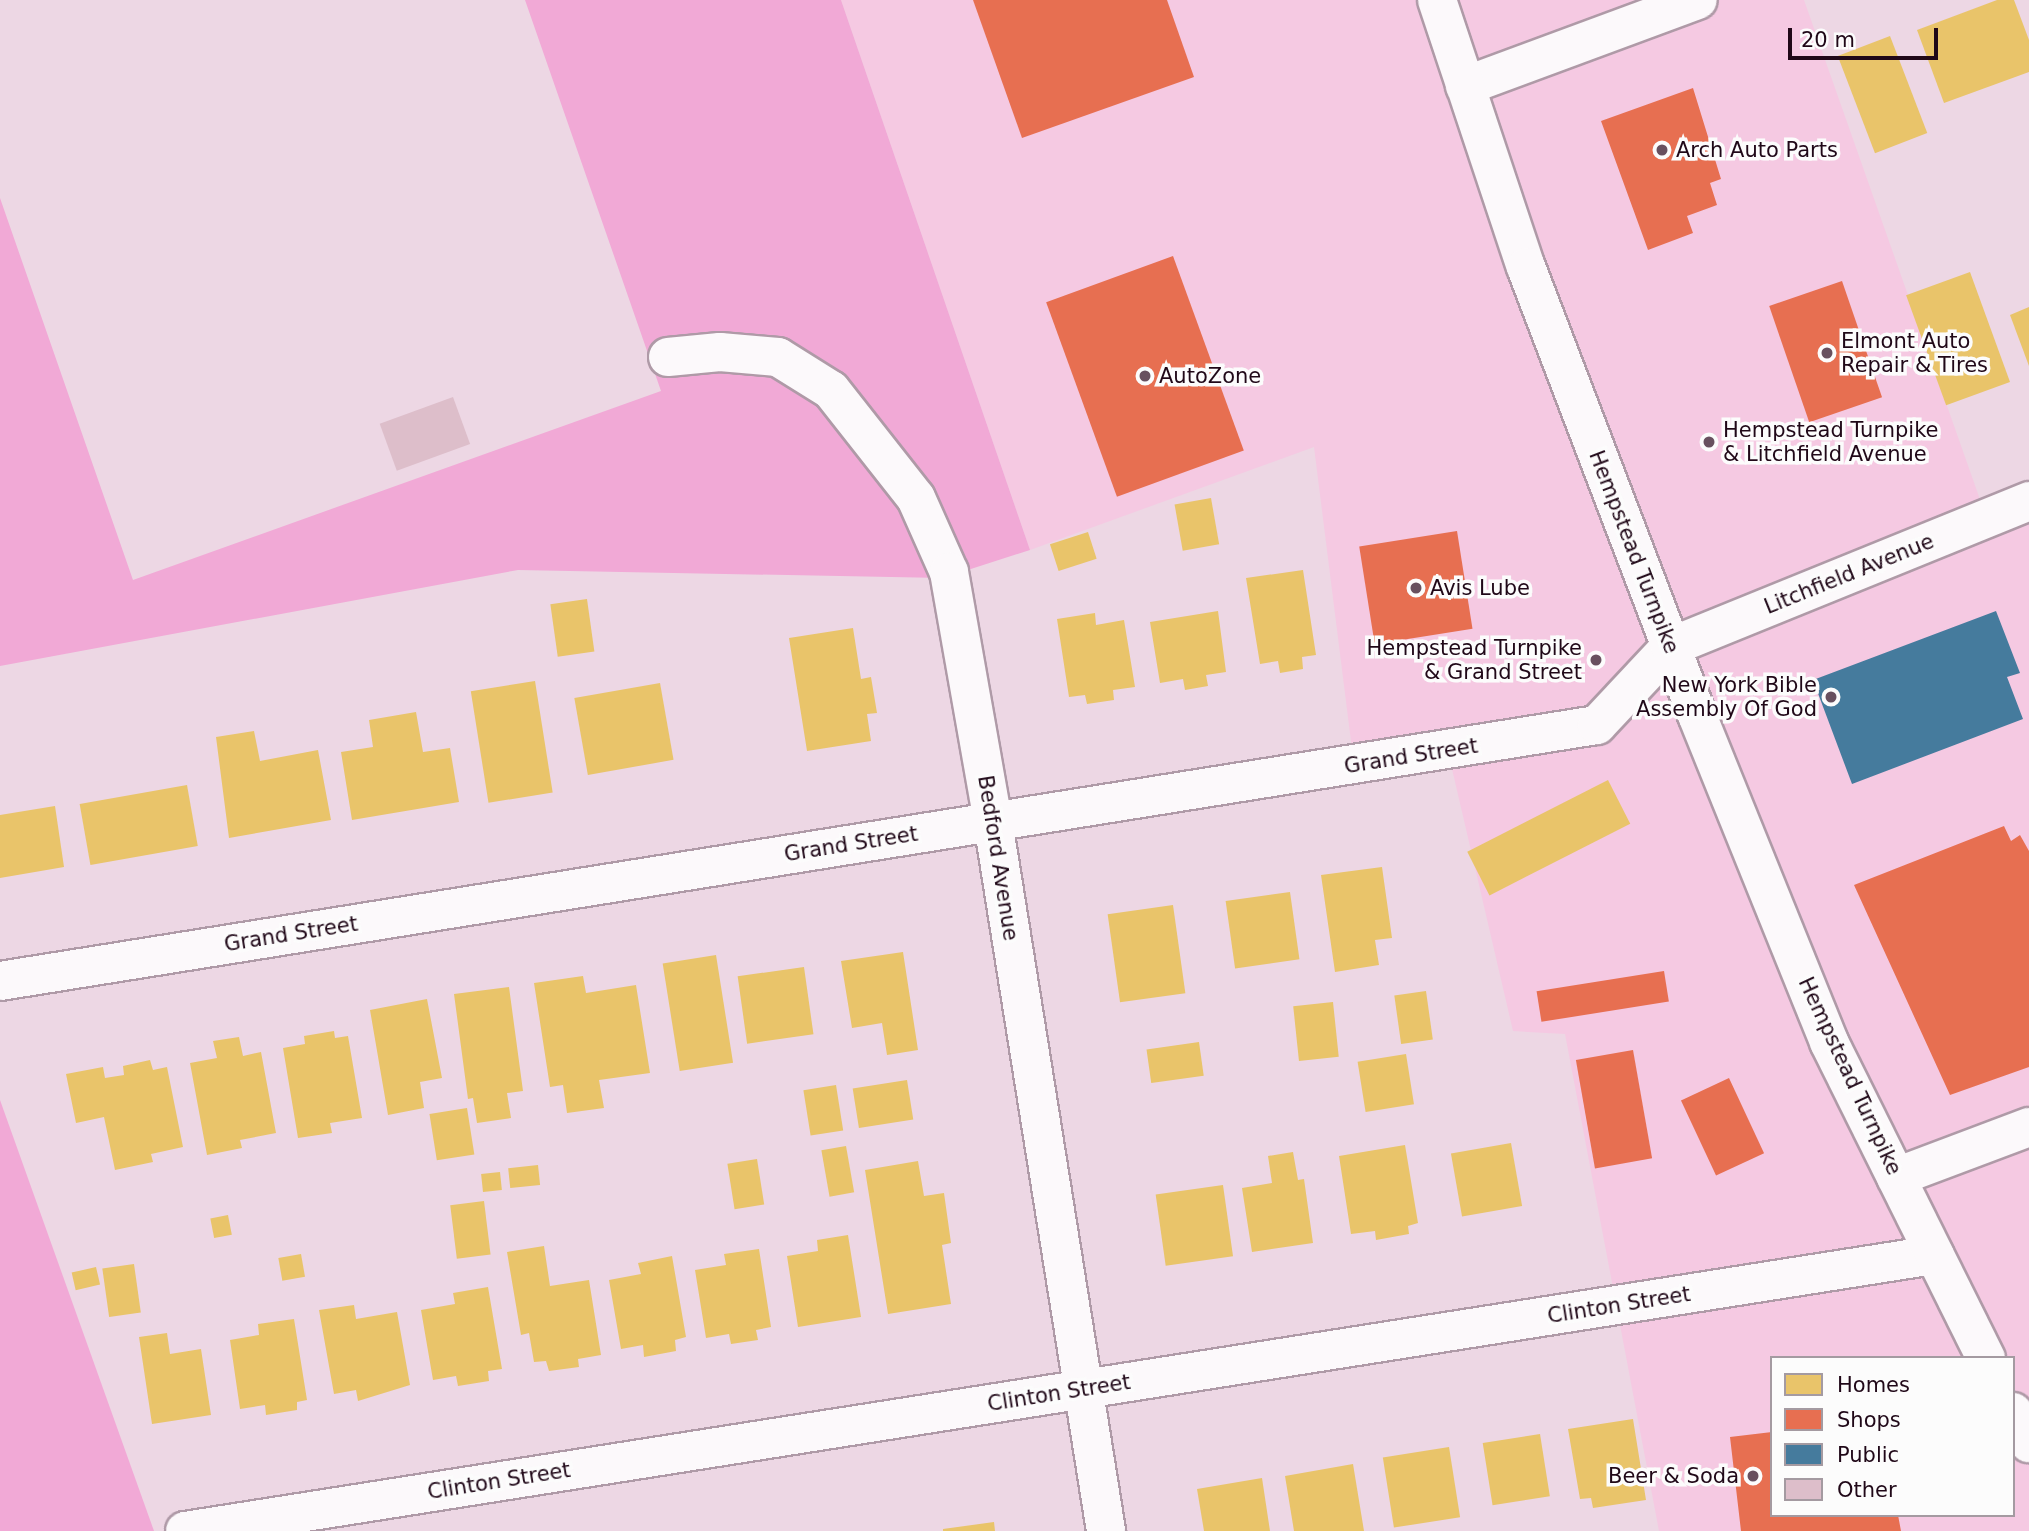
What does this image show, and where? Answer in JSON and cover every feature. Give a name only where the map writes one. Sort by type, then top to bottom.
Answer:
[{"type":"street","name":"Hempstead Turnpike","points":[[1437,0],[1526,267],[1670,647],[1829,1042],[1985,1356]]},
{"type":"street","points":[[1465,86],[1698,0]]},
{"type":"street","name":"Bedford Avenue","points":[[668,357],[720,352],[778,357],[831,390],[916,498],[948,572],[993,822],[1106,1531]]},
{"type":"street","name":"Litchfield Avenue","points":[[1670,647],[2029,501]]},
{"type":"street","name":"Grand Street","points":[[0,981],[1597,725],[1670,647]]},
{"type":"street","points":[[1896,1177],[2029,1127]]},
{"type":"street","name":"Clinton Street","points":[[185,1531],[1934,1255]]},
{"type":"street","points":[[2015,1416],[2029,1443]]},
{"type":"shaded area","points":[[525,0],[841,0],[1030,550],[943,578],[518,570],[0,666],[0,198],[133,580],[661,391]]},
{"type":"shaded area","points":[[841,0],[1804,0],[1989,525],[2029,511],[2029,1531],[1659,1531],[1565,1034],[1513,1031],[1449,756],[1354,765],[1314,447],[1030,550]]},
{"type":"shaded area","points":[[0,1100],[154,1531],[0,1531]]},
{"type":"building: Homes","points":[[1997,0],[2014,0],[2029,40],[2029,72],[1944,103],[1917,30]]},
{"type":"building: Homes","points":[[1890,36],[1927,133],[1875,153],[1838,56]]},
{"type":"building: Homes","points":[[1970,272],[2010,382],[1946,405],[1906,295]]},
{"type":"building: Homes","points":[[2029,307],[2029,366],[2010,315]]},
{"type":"building: Homes","points":[[1211,498],[1219,544],[1183,551],[1175,504]]},
{"type":"building: Homes","points":[[1088,532],[1097,559],[1059,571],[1050,544]]},
{"type":"building: Homes","points":[[1303,570],[1316,655],[1302,657],[1303,669],[1280,673],[1278,661],[1260,664],[1246,578]]},
{"type":"building: Homes","points":[[587,599],[594,651],[558,657],[550,604]]},
{"type":"building: Homes","points":[[1218,611],[1226,672],[1206,675],[1208,686],[1185,690],[1183,679],[1160,683],[1150,622]]},
{"type":"building: Homes","points":[[1095,613],[1096,625],[1124,620],[1135,687],[1113,690],[1114,700],[1087,704],[1085,695],[1069,697],[1057,619]]},
{"type":"building: Homes","points":[[853,628],[861,679],[871,677],[877,713],[867,714],[871,741],[807,751],[789,638]]},
{"type":"building: Homes","points":[[535,681],[553,793],[488,803],[471,691]]},
{"type":"building: Homes","points":[[660,683],[674,760],[588,775],[574,698]]},
{"type":"building: Homes","points":[[416,712],[423,752],[450,748],[459,802],[352,820],[341,752],[373,747],[369,720]]},
{"type":"building: Homes","points":[[254,731],[260,761],[318,750],[331,820],[229,838],[216,737]]},
{"type":"building: Homes","points":[[1608,780],[1630,824],[1489,895],[1467,852]]},
{"type":"building: Homes","points":[[187,785],[198,846],[90,865],[80,804]]},
{"type":"building: Homes","points":[[55,806],[64,867],[0,878],[0,815]]},
{"type":"building: Homes","points":[[1382,867],[1392,938],[1375,940],[1379,965],[1335,972],[1321,875]]},
{"type":"building: Homes","points":[[1290,892],[1299,959],[1235,968],[1226,901]]},
{"type":"building: Homes","points":[[1173,905],[1185,993],[1120,1002],[1108,914]]},
{"type":"building: Homes","points":[[903,952],[918,1050],[887,1055],[882,1023],[852,1028],[841,961]]},
{"type":"building: Homes","points":[[716,955],[733,1063],[680,1071],[663,963]]},
{"type":"building: Homes","points":[[804,967],[813,1034],[747,1044],[738,976]]},
{"type":"building: Homes","points":[[583,976],[586,993],[636,985],[650,1073],[599,1080],[604,1108],[567,1113],[563,1085],[550,1087],[534,983]]},
{"type":"building: Homes","points":[[509,987],[523,1091],[507,1093],[511,1118],[477,1123],[473,1098],[468,1099],[454,994]]},
{"type":"building: Homes","points":[[1426,991],[1433,1040],[1401,1044],[1394,995]]},
{"type":"building: Homes","points":[[427,999],[442,1078],[420,1082],[424,1108],[388,1115],[370,1010]]},
{"type":"building: Homes","points":[[1333,1002],[1339,1057],[1299,1061],[1293,1006]]},
{"type":"building: Homes","points":[[334,1031],[335,1038],[348,1036],[362,1118],[330,1123],[332,1133],[298,1138],[283,1048],[305,1044],[304,1036]]},
{"type":"building: Homes","points":[[239,1037],[243,1056],[261,1052],[276,1133],[240,1140],[242,1148],[207,1155],[190,1063],[217,1058],[213,1041]]},
{"type":"building: Homes","points":[[1199,1042],[1204,1076],[1151,1083],[1147,1049]]},
{"type":"building: Homes","points":[[1406,1054],[1414,1104],[1366,1112],[1358,1062]]},
{"type":"building: Homes","points":[[150,1060],[153,1070],[167,1067],[183,1147],[151,1154],[153,1162],[115,1170],[104,1117],[76,1123],[66,1074],[103,1067],[105,1078],[124,1075],[123,1066]]},
{"type":"building: Homes","points":[[907,1080],[913,1120],[859,1128],[853,1089]]},
{"type":"building: Homes","points":[[836,1085],[843,1130],[811,1136],[803,1090]]},
{"type":"building: Homes","points":[[467,1108],[474,1154],[437,1160],[429,1114]]},
{"type":"building: Homes","points":[[1511,1143],[1522,1206],[1462,1217],[1451,1154]]},
{"type":"building: Homes","points":[[1405,1145],[1418,1223],[1408,1226],[1409,1234],[1376,1240],[1375,1231],[1351,1234],[1339,1156]]},
{"type":"building: Homes","points":[[846,1146],[854,1192],[830,1197],[821,1150]]},
{"type":"building: Homes","points":[[1293,1152],[1298,1180],[1304,1179],[1313,1243],[1252,1252],[1242,1188],[1272,1183],[1268,1156]]},
{"type":"building: Homes","points":[[757,1159],[764,1204],[735,1209],[727,1164]]},
{"type":"building: Homes","points":[[918,1161],[924,1196],[944,1193],[951,1243],[942,1245],[951,1304],[888,1314],[865,1170]]},
{"type":"building: Homes","points":[[538,1165],[540,1185],[510,1188],[508,1168]]},
{"type":"building: Homes","points":[[500,1172],[502,1190],[483,1192],[481,1174]]},
{"type":"building: Homes","points":[[1223,1185],[1233,1256],[1166,1266],[1156,1194]]},
{"type":"building: Homes","points":[[484,1201],[491,1255],[457,1259],[450,1205]]},
{"type":"building: Homes","points":[[228,1215],[232,1235],[214,1238],[210,1218]]},
{"type":"building: Homes","points":[[848,1235],[861,1317],[798,1327],[787,1256],[818,1251],[817,1240]]},
{"type":"building: Homes","points":[[544,1246],[550,1286],[589,1280],[601,1355],[578,1359],[579,1367],[549,1371],[546,1361],[534,1362],[529,1333],[521,1335],[507,1252]]},
{"type":"building: Homes","points":[[759,1249],[771,1327],[756,1330],[758,1340],[731,1344],[729,1334],[706,1338],[695,1270],[726,1265],[724,1254]]},
{"type":"building: Homes","points":[[301,1254],[305,1277],[282,1281],[278,1258]]},
{"type":"building: Homes","points":[[672,1256],[686,1337],[675,1340],[676,1351],[644,1357],[643,1345],[621,1349],[609,1280],[641,1274],[638,1263]]},
{"type":"building: Homes","points":[[134,1264],[141,1313],[109,1317],[102,1268]]},
{"type":"building: Homes","points":[[96,1267],[100,1285],[76,1290],[72,1273]]},
{"type":"building: Homes","points":[[488,1287],[502,1369],[488,1371],[489,1381],[458,1386],[456,1376],[433,1380],[421,1310],[455,1304],[453,1293]]},
{"type":"building: Homes","points":[[354,1305],[356,1319],[397,1312],[410,1385],[358,1401],[356,1390],[334,1394],[319,1310]]},
{"type":"building: Homes","points":[[294,1319],[307,1400],[297,1402],[297,1410],[266,1415],[265,1405],[240,1409],[230,1340],[259,1335],[258,1324]]},
{"type":"building: Homes","points":[[167,1333],[170,1354],[201,1349],[211,1415],[152,1424],[139,1337]]},
{"type":"building: Homes","points":[[1633,1419],[1646,1500],[1593,1508],[1591,1498],[1580,1499],[1568,1429]]},
{"type":"building: Homes","points":[[1540,1434],[1550,1496],[1493,1505],[1483,1443]]},
{"type":"building: Homes","points":[[1449,1447],[1460,1517],[1394,1528],[1383,1457]]},
{"type":"building: Homes","points":[[1353,1464],[1364,1531],[1294,1531],[1285,1476]]},
{"type":"building: Homes","points":[[1262,1478],[1270,1531],[1204,1531],[1197,1489]]},
{"type":"building: Homes","points":[[994,1522],[995,1531],[943,1531],[943,1529]]},
{"type":"building: Shops","points":[[973,0],[1167,0],[1194,77],[1022,138]]},
{"type":"building: Shops","name":"Arch Auto Parts","points":[[1693,88],[1721,179],[1710,183],[1717,205],[1687,216],[1693,233],[1648,250],[1601,121]]},
{"type":"building: Shops","name":"AutoZone","points":[[1173,256],[1244,451],[1117,497],[1046,302]]},
{"type":"building: Shops","name":"Elmont Auto Repair & Tires","points":[[1842,281],[1882,397],[1809,422],[1769,306]]},
{"type":"building: Shops","name":"Avis Lube","points":[[1457,531],[1472,629],[1375,644],[1359,546]]},
{"type":"building: Shops","points":[[2004,826],[2011,841],[2020,835],[2029,851],[2029,1067],[1950,1095],[1854,885]]},
{"type":"building: Shops","points":[[1664,971],[1669,1002],[1541,1022],[1537,991]]},
{"type":"building: Shops","points":[[1633,1050],[1652,1158],[1595,1168],[1576,1060]]},
{"type":"building: Shops","points":[[1729,1078],[1764,1153],[1716,1176],[1681,1100]]},
{"type":"building: Shops","name":"Beer & Soda","points":[[1770,1432],[1770,1517],[1898,1517],[1901,1531],[1741,1531],[1730,1437]]},
{"type":"building: Public","points":[[1996,611],[2020,673],[2007,677],[2023,719],[1852,784],[1813,680]]},
{"type":"building: Other","points":[[453,397],[470,444],[397,471],[380,424]]},
{"type":"place","name":"Arch Auto Parts","points":[[1662,150]]},
{"type":"place","name":"Elmont Auto Repair & Tires","points":[[1827,353]]},
{"type":"place","name":"AutoZone","points":[[1145,376]]},
{"type":"place","name":"Hempstead Turnpike & Litchfield Avenue","points":[[1709,442]]},
{"type":"place","name":"Avis Lube","points":[[1416,588]]},
{"type":"place","name":"Hempstead Turnpike & Grand Street","points":[[1596,660]]},
{"type":"place","name":"New York Bible Assembly Of God","points":[[1831,697]]},
{"type":"place","name":"Beer & Soda","points":[[1753,1476]]}]
